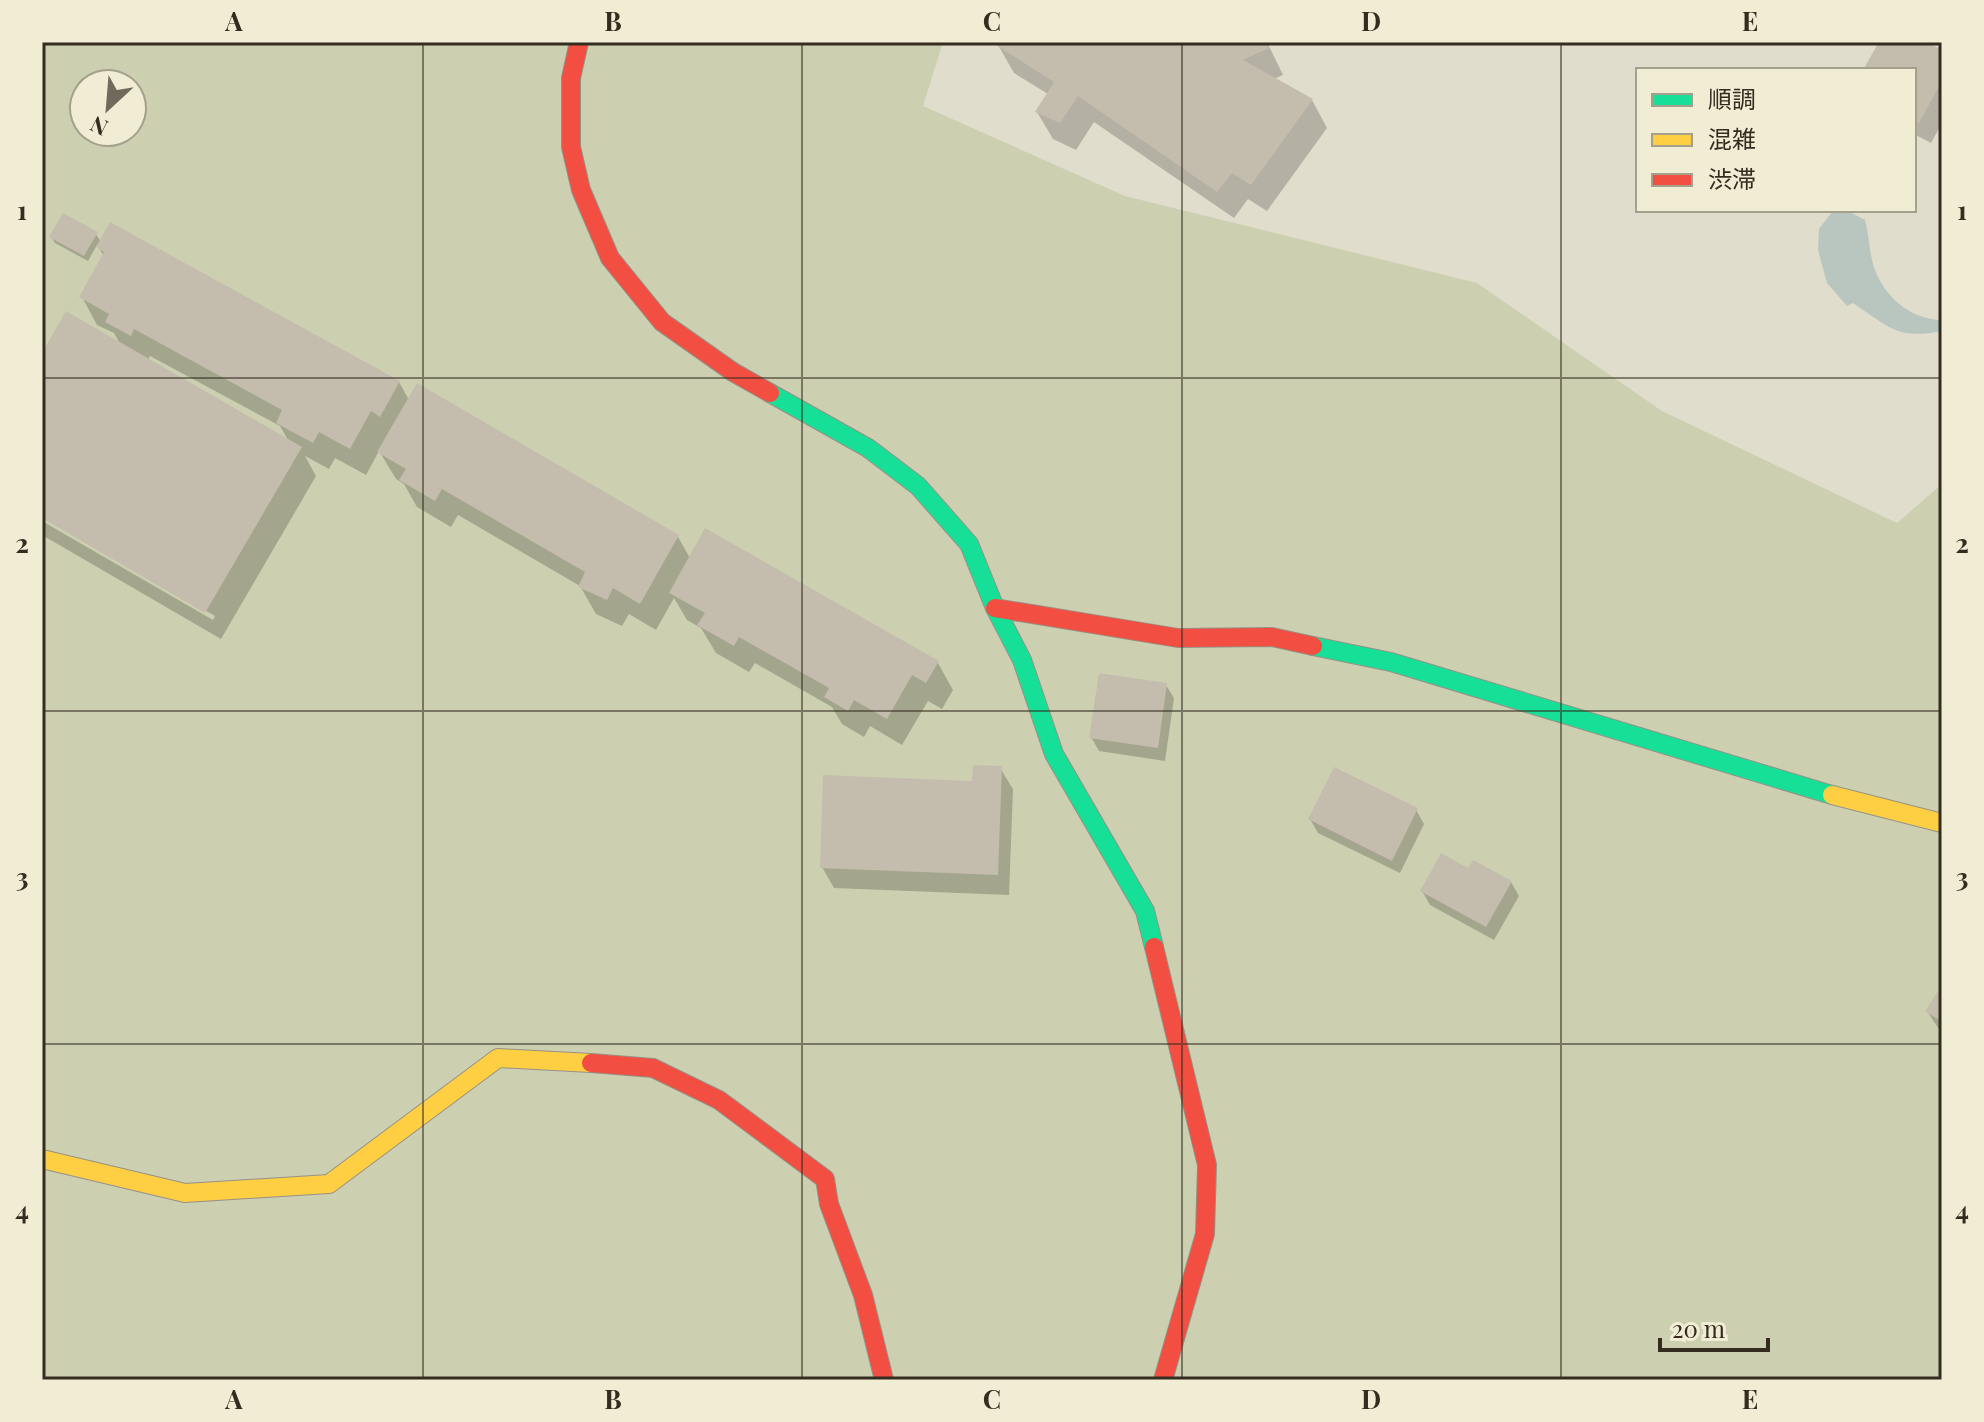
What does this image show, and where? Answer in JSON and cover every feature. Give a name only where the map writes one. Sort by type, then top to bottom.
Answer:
[{"type":"street","points":[[579,42],[571,78],[571,147],[581,190],[610,258],[662,322],[733,372],[868,448],[918,486],[969,544],[995,608],[1022,660],[1054,754],[1145,911],[1207,1165],[1205,1234],[1163,1380]]},
{"type":"street","points":[[995,608],[1178,638],[1272,637],[1391,662],[1878,808],[1942,823]]},
{"type":"street","points":[[42,1159],[185,1193],[329,1184],[498,1058],[653,1068],[719,1100],[825,1179],[829,1204],[863,1295],[884,1380]]},
{"type":"green space","points":[[42,42],[943,42],[923,106],[1125,196],[1477,283],[1662,411],[1897,523],[1942,484],[1942,1380],[42,1380]]},
{"type":"shaded area","points":[[1832,212],[1850,212],[1865,220],[1873,264],[1883,286],[1908,310],[1919,316],[1942,320],[1942,331],[1904,332],[1885,325],[1853,303],[1847,306],[1827,283],[1818,250],[1819,229]]},
{"type":"building","points":[[998,42],[1266,42],[1269,48],[1243,60],[1313,99],[1251,185],[1232,173],[1217,192],[1078,96],[1060,123],[1035,112],[1054,82],[996,45]]},
{"type":"building","points":[[1879,42],[1927,42],[1942,50],[1942,81],[1919,123],[1916,122],[1916,68],[1864,68]]},
{"type":"building","points":[[63,213],[98,232],[84,256],[49,237]]},
{"type":"building","points":[[110,222],[400,381],[380,417],[371,411],[350,449],[319,432],[313,443],[276,423],[282,410],[134,329],[131,336],[105,322],[109,314],[79,297],[104,252],[96,247]]},
{"type":"building","points":[[66,311],[302,447],[205,613],[42,518],[42,353]]},
{"type":"building","points":[[417,383],[679,535],[640,604],[613,588],[607,600],[578,587],[585,572],[442,489],[435,501],[399,480],[406,469],[377,452]]},
{"type":"building","points":[[705,528],[939,661],[926,683],[912,675],[887,719],[854,700],[848,711],[824,697],[829,688],[739,637],[734,646],[697,625],[705,613],[669,593]]},
{"type":"building","points":[[1099,673],[1167,683],[1158,748],[1089,738]]},
{"type":"building","points":[[973,765],[1002,766],[998,875],[820,868],[823,775],[972,781]]},
{"type":"building","points":[[1334,767],[1418,808],[1392,861],[1308,819]]},
{"type":"building","points":[[1441,853],[1468,868],[1473,860],[1512,881],[1486,927],[1420,891]]},
{"type":"building","points":[[1942,985],[1942,1022],[1925,1011]]},
{"type":"traffic: fast","points":[[770,393],[868,448],[918,486],[969,544],[995,608],[1022,660],[1054,754],[1145,911],[1154,947]]},
{"type":"traffic: fast","points":[[1313,646],[1391,662],[1832,795]]},
{"type":"traffic: slow","points":[[1832,795],[1942,823]]},
{"type":"traffic: slow","points":[[42,1159],[185,1193],[329,1184],[498,1058],[591,1063]]},
{"type":"traffic: jam","points":[[579,42],[571,78],[571,147],[581,190],[610,258],[662,322],[733,372],[770,393]]},
{"type":"traffic: jam","points":[[995,608],[1178,638],[1272,637],[1313,646]]},
{"type":"traffic: jam","points":[[1154,947],[1207,1165],[1205,1234],[1163,1380]]},
{"type":"traffic: jam","points":[[591,1063],[653,1068],[719,1100],[825,1179],[829,1204],[863,1295],[884,1380]]}]
